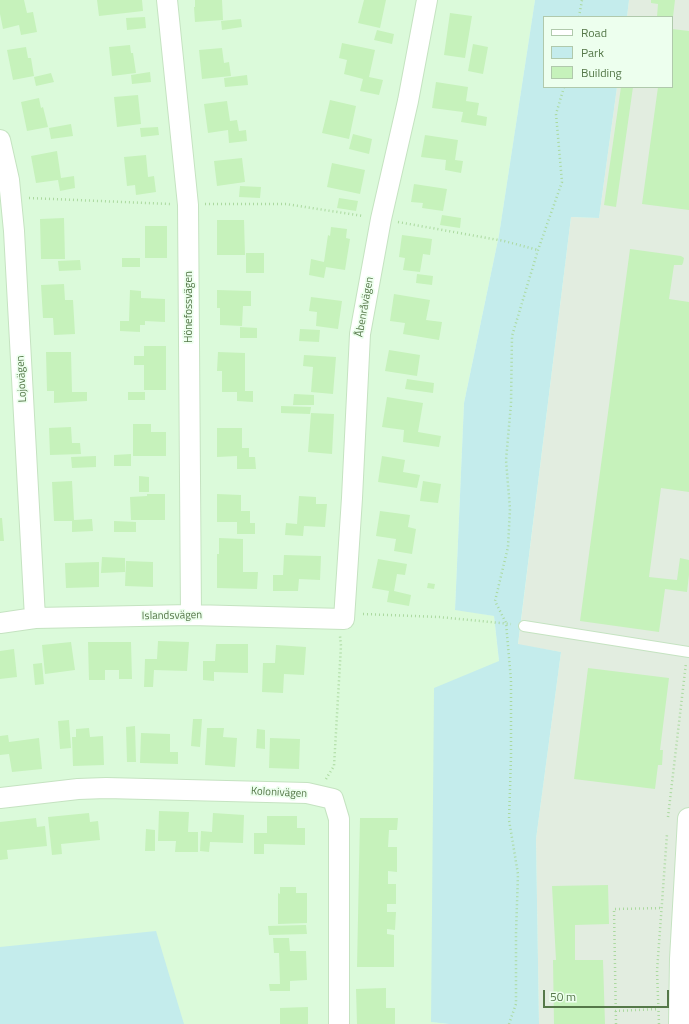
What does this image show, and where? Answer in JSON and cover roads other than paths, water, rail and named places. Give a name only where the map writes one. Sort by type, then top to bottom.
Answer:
[{"type":"street","name":"Hönefossvägen","points":[[167,0],[188,205],[191,615]]},
{"type":"street","name":"Åbenråvägen","points":[[342,617],[352,498],[360,334],[381,219],[408,101],[427,0]]},
{"type":"street","name":"Lojovägen","points":[[0,140],[9,180],[14,231],[35,618]]},
{"type":"street","name":"Islandsvägen","points":[[0,623],[35,618],[191,615],[342,617]]},
{"type":"street","name":"Kolonivägen","points":[[0,798],[78,789],[106,788],[306,793],[332,799],[339,819],[339,1024]]},
{"type":"street","points":[[683,1018],[681,959],[689,819]]},
{"type":"lane","points":[[524,626],[689,652]]}]
